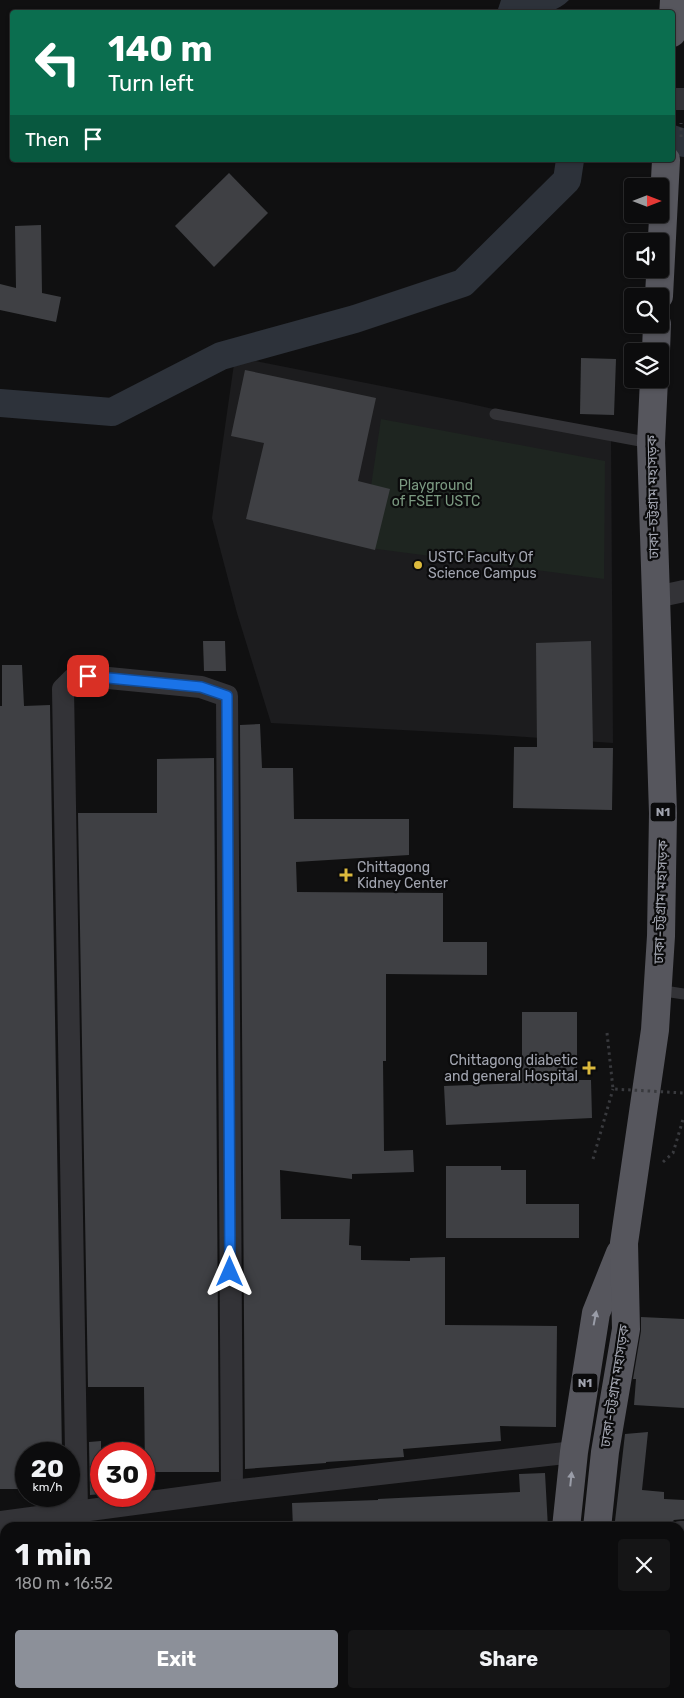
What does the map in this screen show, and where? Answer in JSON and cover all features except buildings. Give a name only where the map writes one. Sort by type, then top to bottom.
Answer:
[{"type":"highway","points":[[659,288],[666,162]]},
{"type":"highway","name":"ঢাকা-চট্টগ্রাম মহাসড়ক","points":[[598,1522],[606,1452],[626,1329],[624,1243],[655,1030],[661,936],[663,813],[651,444],[654,388]]},
{"type":"highway","name":"ঢাকা-চট্টগ্রাম মহাসড়ক","points":[[567,1522],[574,1452],[596,1313],[624,1243]]},
{"type":"street","points":[[656,597],[684,591]]},
{"type":"street","points":[[77,1511],[63,689],[73,679],[88,676],[201,687],[227,696],[232,1491]]},
{"type":"street","points":[[0,1522],[232,1491],[574,1452]]},
{"type":"lane","points":[[495,414],[651,444]]},
{"type":"lane","points":[[658,990],[684,994]]},
{"type":"path","points":[[593,1159],[612,1089],[607,1033]]},
{"type":"path","points":[[612,1089],[684,1093]]},
{"type":"path","points":[[673,1153],[684,1116]]},
{"type":"shaded area","points":[[501,0],[569,0],[554,10],[498,10]]},
{"type":"shaded area","name":"USTC Faculty Of Science Campus","points":[[235,357],[462,402],[611,435],[613,743],[271,723],[237,613],[212,518]]},
{"type":"green space","name":"Playground of FSET USTC","points":[[381,419],[605,461],[604,579],[362,547]]},
{"type":"waterway","points":[[675,140],[684,143]]},
{"type":"waterway","points":[[0,403],[112,412],[221,356],[355,319],[463,283],[567,180],[570,162]]},
{"type":"place","name":"USTC Faculty Of Science Campus","points":[[418,565]]},
{"type":"place","name":"Chittagong Kidney Center","points":[[346,875]]},
{"type":"place","name":"Chittagong diabetic and general Hospital","points":[[589,1068]]},
{"type":"route","points":[[88,676],[201,687],[227,696],[230,1272]]}]
